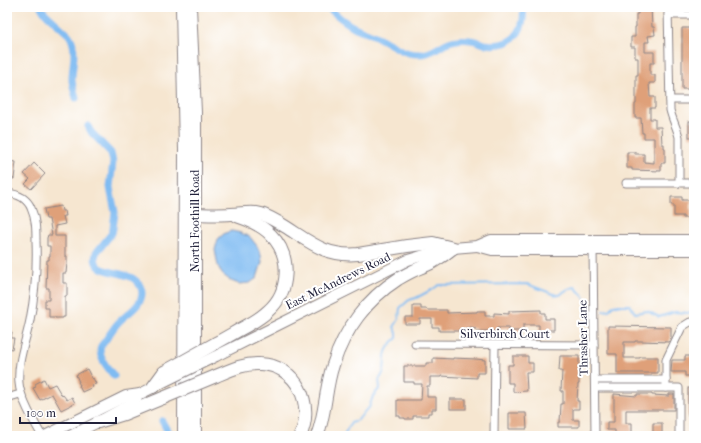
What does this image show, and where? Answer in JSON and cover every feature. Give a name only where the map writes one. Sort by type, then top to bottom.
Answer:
[{"type":"main road","name":"North Foothill Road","points":[[182,7],[190,214],[195,436]]},
{"type":"main road","name":"North Foothill Road","points":[[184,436],[190,214],[195,112],[190,7]]},
{"type":"main road","points":[[190,214],[232,214],[255,212],[278,222],[318,247],[339,254],[358,254],[433,243],[453,248]]},
{"type":"main road","points":[[70,436],[131,404],[140,394],[160,380],[216,343],[260,317],[268,311],[278,299],[283,289],[286,272],[281,248],[273,237],[259,225],[245,218],[232,214]]},
{"type":"main road","name":"East McAndrews Road","points":[[476,246],[491,240],[694,240]]},
{"type":"main road","name":"East McAndrews Road","points":[[160,380],[216,356],[394,267],[422,255],[453,248],[476,246],[492,250],[694,250]]},
{"type":"main road","points":[[317,436],[332,366],[343,339],[355,320],[370,302],[387,287],[407,274],[433,263],[453,248]]},
{"type":"main road","points":[[98,422],[124,414],[244,365],[269,365],[277,368],[292,379],[298,386],[304,399],[306,416],[304,428],[300,436]]},
{"type":"main road","points":[[45,436],[126,396],[140,394]]},
{"type":"street","points":[[668,7],[670,110],[679,138],[679,183]]},
{"type":"street","points":[[668,15],[694,15]]},
{"type":"street","points":[[670,100],[694,100]]},
{"type":"street","points":[[626,183],[694,183]]},
{"type":"street","points":[[7,192],[17,194],[24,199],[31,207],[35,218],[34,299],[28,334],[19,368],[19,384],[20,394],[42,436]]},
{"type":"street","name":"Thrasher Lane","points":[[592,239],[595,436]]},
{"type":"street","points":[[666,388],[666,360],[682,327],[690,322],[694,322]]},
{"type":"street","name":"Silverbirch Court","points":[[415,344],[594,345]]},
{"type":"street","points":[[494,436],[495,345]]},
{"type":"street","points":[[595,380],[666,380]]},
{"type":"street","points":[[595,388],[679,388],[679,433],[681,436]]},
{"type":"street","points":[[7,398],[20,394]]},
{"type":"water","points":[[232,231],[250,237],[257,246],[261,255],[262,262],[257,278],[250,283],[239,284],[231,281],[222,274],[218,266],[215,250],[218,239],[225,233]]},
{"type":"building","points":[[642,7],[651,7],[652,27],[654,27],[655,35],[648,36],[649,42],[645,42],[645,52],[654,52],[654,63],[650,63],[650,75],[655,75],[655,83],[649,83],[650,97],[655,97],[655,108],[650,108],[650,119],[655,119],[655,127],[661,127],[662,144],[664,144],[665,148],[665,163],[661,163],[661,171],[632,170],[632,168],[627,168],[627,152],[644,154],[644,162],[654,163],[654,138],[644,138],[644,133],[642,133],[641,118],[635,118],[638,58],[635,58],[635,47],[631,47],[631,37],[635,37],[636,14],[638,14],[638,10],[642,10]]},
{"type":"building","points":[[682,28],[694,28],[694,35],[692,35],[692,59],[694,59],[694,89],[682,89]]},
{"type":"building","points":[[689,121],[694,121],[694,137],[689,137]]},
{"type":"building","points":[[7,161],[16,162],[14,179],[7,178]]},
{"type":"building","points":[[34,163],[45,174],[31,189],[25,184],[30,179],[24,174]]},
{"type":"building","points":[[671,197],[682,197],[682,200],[691,200],[691,218],[674,216],[674,205],[671,205]]},
{"type":"building","points":[[61,206],[62,211],[65,211],[66,216],[63,216],[65,224],[55,226],[55,236],[65,236],[65,256],[67,256],[67,263],[66,273],[63,273],[63,283],[67,283],[67,296],[65,296],[65,317],[55,318],[49,317],[49,308],[45,308],[45,300],[49,300],[49,288],[46,288],[47,260],[49,260],[50,256],[50,246],[47,246],[47,238],[48,235],[52,235],[49,219],[46,219],[44,209]]},
{"type":"building","points":[[413,306],[421,306],[421,309],[427,310],[447,310],[447,313],[485,311],[485,316],[494,316],[494,313],[509,314],[509,311],[541,310],[541,313],[545,313],[545,319],[554,319],[554,330],[539,331],[539,325],[523,325],[523,331],[509,331],[509,328],[497,328],[497,331],[476,331],[476,329],[470,328],[459,329],[459,331],[439,331],[439,327],[432,327],[432,319],[420,319],[420,324],[405,324],[405,317],[413,317]]},
{"type":"building","points":[[608,326],[671,327],[671,338],[669,342],[624,342],[624,358],[658,357],[658,373],[617,373],[617,354],[608,354]]},
{"type":"building","points":[[7,331],[12,332],[11,338],[14,338],[12,349],[7,348]]},
{"type":"building","points":[[513,356],[528,356],[528,363],[533,363],[533,372],[526,372],[527,391],[513,392],[513,383],[508,383],[508,365],[513,365]]},
{"type":"building","points":[[560,356],[579,356],[579,384],[577,401],[579,401],[579,409],[573,409],[573,420],[579,420],[579,427],[558,427],[558,422],[560,422],[561,404],[563,404],[563,391],[561,391],[562,371],[559,371]]},
{"type":"building","points":[[685,356],[694,356],[694,376],[685,376],[685,372],[671,372],[672,360],[685,360]]},
{"type":"building","points":[[433,358],[485,360],[485,373],[477,373],[477,378],[441,376],[430,377],[430,386],[427,386],[427,397],[436,397],[436,409],[432,409],[432,413],[428,413],[428,416],[413,416],[413,419],[400,418],[400,416],[397,416],[397,400],[421,400],[422,384],[404,382],[404,366],[426,366],[426,363],[433,363]]},
{"type":"building","points":[[87,369],[96,384],[82,392],[76,375]]},
{"type":"building","points":[[44,379],[48,387],[55,384],[62,396],[63,395],[67,400],[72,397],[75,403],[61,410],[52,394],[40,400],[33,388],[36,387],[35,384]]},
{"type":"building","points":[[688,388],[694,388],[694,416],[688,416]]},
{"type":"building","points":[[614,394],[637,396],[637,394],[652,394],[669,396],[669,394],[674,394],[674,410],[626,410],[626,423],[632,423],[632,434],[626,434],[626,436],[615,436],[615,430],[607,430],[607,422],[614,422]]},
{"type":"building","points":[[450,399],[466,399],[466,409],[450,409]]},
{"type":"building","points":[[509,413],[526,413],[527,429],[509,429]]},
{"type":"building","points":[[653,423],[662,423],[662,435],[653,436]]},
{"type":"waterway","points":[[41,7],[44,12],[69,35],[72,40],[74,51],[72,82],[76,98]]},
{"type":"waterway","points":[[327,7],[354,27],[412,54],[430,52],[456,40],[472,40],[494,45],[502,44],[515,37],[519,31],[522,24],[523,7]]},
{"type":"waterway","points":[[88,126],[91,132],[111,153],[113,162],[110,187],[115,212],[113,228],[112,233],[96,253],[96,261],[99,267],[130,277],[136,281],[141,288],[142,294],[138,304],[117,324],[101,346],[100,354],[106,366],[114,376]]},
{"type":"waterway","points":[[343,436],[351,423],[358,420],[369,408],[373,396],[380,388],[379,380],[384,371],[387,350],[397,338],[397,333],[394,327],[399,319],[400,308],[409,300],[416,298],[439,285],[527,284],[556,295],[560,295],[575,287],[585,298]]},
{"type":"waterway","points":[[603,311],[609,310],[613,305],[630,305],[635,313],[647,311],[659,317],[675,312],[690,313],[694,310]]},
{"type":"waterway","points":[[162,421],[169,436]]}]
